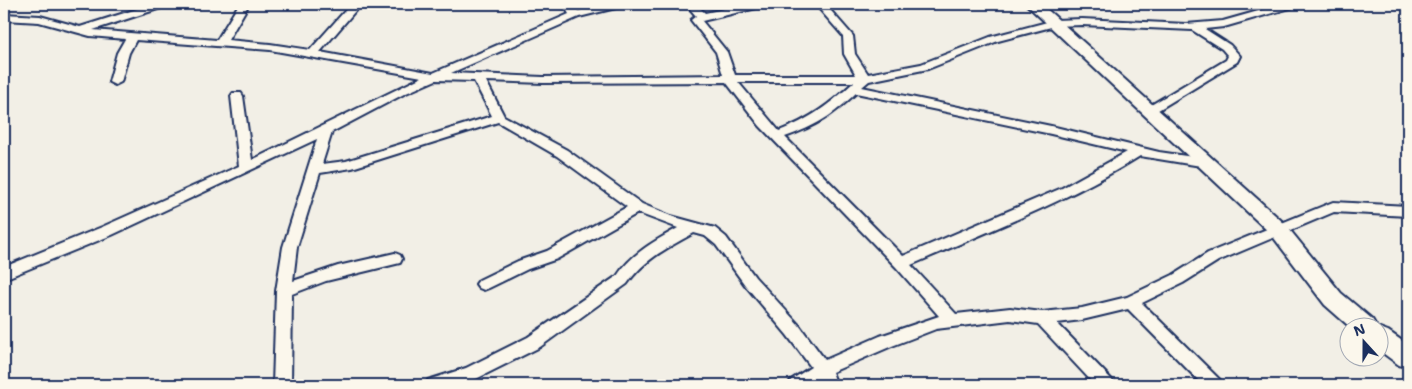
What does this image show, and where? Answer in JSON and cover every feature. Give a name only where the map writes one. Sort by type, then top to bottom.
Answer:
[{"type":"street","points":[[79,31],[163,4]]},
{"type":"street","points":[[220,44],[244,4]]},
{"type":"street","points":[[313,53],[356,4]]},
{"type":"street","points":[[4,273],[246,168],[574,8],[620,4]]},
{"type":"street","points":[[691,4],[703,17]]},
{"type":"street","points":[[761,4],[696,20],[721,52],[730,78],[764,123],[952,320]]},
{"type":"street","points":[[820,4],[848,36],[847,48],[850,60],[865,78]]},
{"type":"street","points":[[1033,4],[1278,229],[1333,299],[1353,316]]},
{"type":"street","points":[[4,17],[40,19],[79,31],[132,37],[270,47],[313,53],[433,76],[543,80],[865,78],[924,67],[994,39],[1055,23],[1082,22],[1137,26],[1224,24],[1293,4]]},
{"type":"street","points":[[1150,111],[1231,62],[1234,56],[1226,47],[1194,26]]},
{"type":"street","points":[[115,82],[122,53],[132,37]]},
{"type":"street","points":[[478,78],[499,118],[562,152],[637,207],[667,220],[710,232],[722,241],[750,281],[793,330],[822,370],[828,385]]},
{"type":"street","points":[[777,136],[807,125],[832,109],[865,78]]},
{"type":"street","points":[[852,89],[1051,130],[1138,151],[1207,163]]},
{"type":"street","points":[[237,96],[246,168]]},
{"type":"street","points":[[314,169],[347,166],[499,118]]},
{"type":"street","points":[[282,385],[284,290],[290,247],[326,130]]},
{"type":"street","points":[[900,264],[1067,191],[1113,167],[1138,151]]},
{"type":"street","points":[[484,284],[523,265],[552,255],[637,207]]},
{"type":"street","points":[[797,385],[822,370],[886,341],[935,323],[1010,314],[1042,318],[1082,314],[1131,302],[1178,279],[1213,256],[1333,207],[1408,211]]},
{"type":"street","points":[[434,385],[470,374],[534,342],[622,280],[629,267],[637,260],[692,227]]},
{"type":"street","points":[[284,290],[350,268],[395,259]]},
{"type":"street","points":[[1131,302],[1214,385]]},
{"type":"street","points":[[1042,318],[1106,385]]},
{"type":"street","points":[[1390,345],[1408,358]]}]
